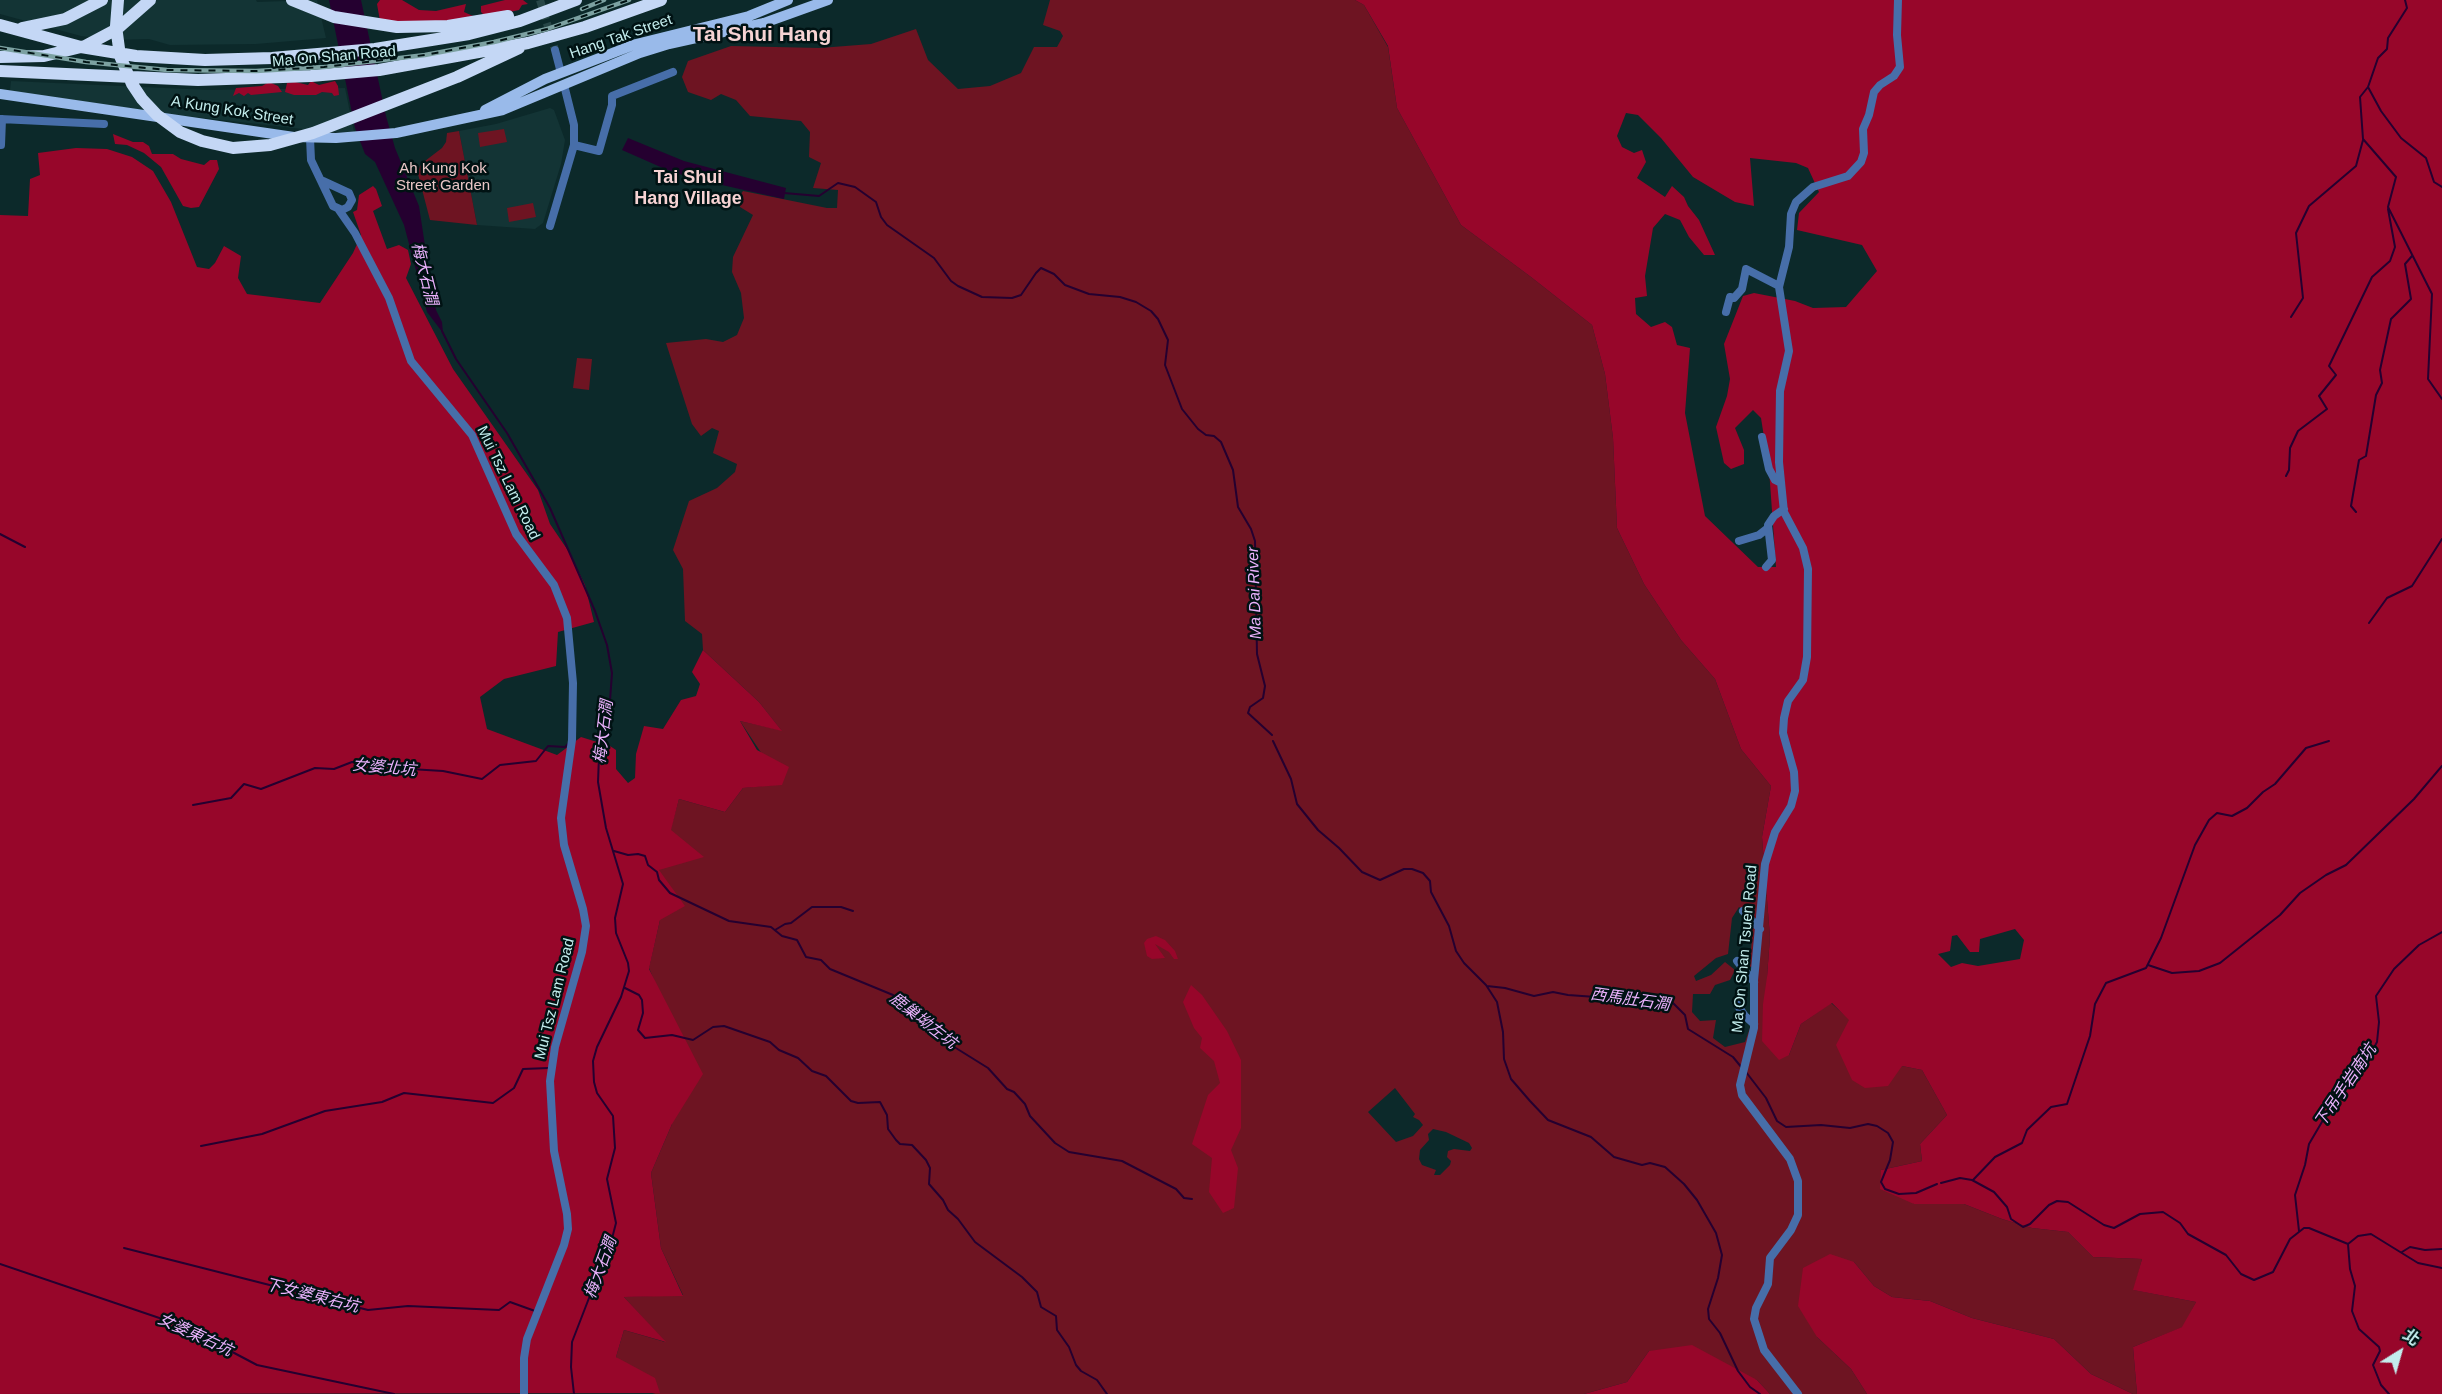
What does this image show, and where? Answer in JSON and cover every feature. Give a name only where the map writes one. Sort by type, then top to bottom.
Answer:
[{"type":"highway","points":[[0,27],[30,28],[56,22],[86,10],[102,0]]},
{"type":"highway","points":[[118,0],[116,26],[123,64],[132,84],[149,107],[165,122],[202,141],[241,148],[279,143],[313,133],[424,90],[495,60],[528,43]]},
{"type":"highway","points":[[0,57],[44,56],[85,46],[117,29],[150,0]]},
{"type":"highway","points":[[292,0],[313,10],[342,19],[407,27],[448,26],[480,22],[575,0]]},
{"type":"highway","name":"Ma On Shan Road","points":[[0,27],[81,46],[161,58],[247,59],[332,54],[477,33],[575,0]]},
{"type":"highway","name":"Ma On Shan Road","points":[[0,71],[198,80],[332,75],[386,69],[528,43],[585,27],[661,0]]},
{"type":"main road","points":[[727,26],[788,0]]},
{"type":"main road","points":[[727,26],[764,23],[828,0]]},
{"type":"main road","name":"Hang Tak Street","points":[[561,73],[652,39],[727,26]]},
{"type":"main road","name":"Hang Tak Street","points":[[564,85],[645,51],[727,26]]},
{"type":"main road","points":[[561,73],[564,85]]},
{"type":"main road","name":"A Kung Kok Street","points":[[460,120],[561,73]]},
{"type":"main road","name":"A Kung Kok Street","points":[[0,94],[198,121],[262,133],[336,138],[396,133],[437,126],[502,110],[564,85]]},
{"type":"street","name":"Ma On Shan Tsuen Road","points":[[1798,1394],[1764,1350],[1754,1319],[1756,1308],[1768,1284],[1772,1255],[1791,1230],[1798,1215],[1798,1181],[1790,1159],[1742,1095],[1741,1078],[1754,1024],[1754,982],[1765,864],[1775,832],[1791,806],[1795,791],[1794,772],[1783,733],[1784,718],[1788,701],[1803,680],[1807,657],[1808,569],[1803,548],[1784,509],[1779,462],[1780,391],[1789,351],[1779,286],[1789,247],[1791,214],[1796,202],[1813,187],[1849,175],[1861,162],[1864,153],[1863,129],[1874,92],[1894,76],[1900,67],[1897,35],[1898,0]]},
{"type":"street","points":[[555,50],[561,73]]},
{"type":"street","points":[[574,145],[599,151],[612,105],[612,96],[673,72]]},
{"type":"street","points":[[550,226],[574,145],[574,125],[564,85]]},
{"type":"street","points":[[1,146],[1,119],[104,124]]},
{"type":"street","name":"Mui Tsz Lam Road","points":[[310,138],[311,160],[323,181],[331,203],[346,217],[356,233],[389,298],[411,361],[472,435],[516,534],[557,591],[567,618],[573,684],[573,740],[561,818],[564,845],[585,916],[586,932],[555,1047],[550,1081],[554,1152],[568,1229],[564,1245],[529,1332],[524,1358],[524,1394]]},
{"type":"street","points":[[323,181],[342,189]]},
{"type":"street","points":[[331,203],[333,194],[342,189]]},
{"type":"street","name":"Mui Tsz Lam Road","points":[[342,189],[351,195],[350,217],[356,233]]},
{"type":"street","points":[[339,210],[346,209],[350,205]]},
{"type":"street","points":[[1726,312],[1730,297],[1734,298],[1742,289],[1746,269],[1779,286]]},
{"type":"street","points":[[1762,436],[1769,469],[1775,480],[1781,483]]},
{"type":"street","points":[[1739,541],[1758,535],[1768,528],[1772,519],[1784,509]]},
{"type":"street","points":[[1766,567],[1772,560],[1768,528]]},
{"type":"street","points":[[1743,911],[1760,929]]},
{"type":"street","points":[[1737,961],[1754,982]]},
{"type":"street","points":[[1736,1003],[1754,1024]]},
{"type":"shaded area","points":[[0,0],[256,0],[257,2],[317,0],[326,38],[256,44],[170,45],[149,39],[112,40],[81,36],[0,14]]},
{"type":"shaded area","points":[[380,0],[402,0],[419,10],[436,11],[466,4],[464,12],[473,16],[443,22],[380,21],[377,4]]},
{"type":"shaded area","points":[[505,0],[523,0],[528,4],[522,5],[519,10],[486,17],[481,12],[481,6]]},
{"type":"shaded area","points":[[1355,0],[2442,0],[2442,1394],[2137,1394],[2133,1347],[2182,1327],[2196,1302],[2133,1290],[2142,1259],[2093,1257],[2068,1232],[2032,1228],[1964,1204],[1914,1204],[1880,1189],[1881,1170],[1922,1161],[1920,1144],[1947,1115],[1922,1070],[1902,1066],[1888,1086],[1865,1088],[1852,1080],[1836,1045],[1849,1020],[1832,1003],[1801,1024],[1789,1055],[1779,1060],[1762,1041],[1763,1004],[1770,937],[1762,837],[1771,786],[1741,749],[1715,679],[1681,640],[1644,584],[1617,528],[1613,438],[1605,374],[1592,325],[1461,225],[1397,108],[1388,46],[1364,5]],"holes":[[[1626,113],[1638,115],[1661,138],[1693,177],[1735,202],[1754,206],[1750,158],[1796,163],[1808,168],[1819,192],[1799,213],[1797,230],[1862,245],[1877,271],[1846,307],[1813,308],[1795,301],[1754,293],[1743,296],[1724,344],[1730,379],[1727,396],[1716,427],[1724,463],[1731,469],[1744,464],[1744,450],[1735,428],[1753,410],[1761,418],[1769,469],[1776,567],[1758,567],[1705,516],[1685,413],[1690,348],[1677,345],[1672,327],[1665,322],[1651,327],[1636,314],[1635,298],[1647,296],[1645,276],[1653,228],[1665,214],[1680,220],[1689,237],[1704,255],[1715,255],[1699,220],[1684,197],[1672,186],[1665,197],[1637,178],[1646,162],[1642,150],[1634,153],[1622,147],[1617,136]],[[2015,929],[2024,940],[2020,959],[1978,966],[1962,963],[1951,967],[1938,954],[1950,951],[1952,936],[1957,935],[1970,952],[1979,952],[1980,939]]]},
{"type":"shaded area","points":[[11,81],[209,90],[345,88],[354,132],[330,132],[186,116],[10,91]]},
{"type":"shaded area","points":[[311,81],[319,85],[335,81],[339,95],[334,96],[332,93],[322,92],[316,95],[294,95],[285,92],[287,83],[308,85]]},
{"type":"shaded area","points":[[269,82],[278,86],[282,92],[251,95],[248,93],[244,96],[239,93],[233,96],[236,88],[262,86]]},
{"type":"shaded area","points":[[550,108],[554,110],[565,140],[561,164],[543,223],[535,229],[477,225],[459,131],[496,124]]},
{"type":"shaded area","points":[[113,134],[133,142],[143,142],[149,146],[152,154],[173,154],[181,159],[204,165],[210,160],[217,160],[219,169],[199,207],[183,206],[161,167],[144,153],[127,145],[115,144]]},
{"type":"shaded area","points":[[76,148],[107,149],[132,157],[153,171],[171,202],[197,267],[209,269],[224,246],[241,256],[238,278],[247,294],[320,303],[353,253],[361,235],[353,212],[357,210],[359,195],[373,186],[376,189],[382,206],[373,211],[387,249],[399,245],[408,250],[411,264],[406,278],[453,369],[538,490],[550,524],[569,552],[585,585],[594,622],[558,632],[556,666],[504,679],[480,697],[487,729],[557,755],[581,737],[610,746],[616,750],[616,769],[628,783],[635,778],[636,754],[644,726],[663,729],[681,700],[696,696],[700,684],[692,672],[703,650],[759,702],[782,731],[740,721],[757,750],[789,767],[782,785],[743,788],[725,812],[679,799],[671,830],[704,857],[659,870],[685,906],[660,920],[649,969],[703,1074],[672,1124],[651,1173],[661,1248],[683,1296],[624,1297],[666,1342],[624,1330],[616,1357],[655,1378],[660,1393],[0,1394],[0,215],[28,216],[30,179],[40,175],[38,153]]},
{"type":"shaded area","points":[[1156,936],[1165,940],[1175,951],[1178,959],[1174,959],[1169,952],[1155,944],[1165,958],[1152,959],[1147,956],[1144,943],[1147,939]]},
{"type":"shaded area","points":[[1191,985],[1202,995],[1227,1031],[1241,1060],[1241,1128],[1231,1150],[1238,1168],[1234,1208],[1223,1213],[1209,1192],[1212,1158],[1192,1144],[1208,1095],[1220,1083],[1214,1061],[1200,1048],[1202,1038],[1194,1028],[1183,1002]]},
{"type":"shaded area","points":[[1830,1254],[1854,1262],[1874,1286],[1892,1297],[1930,1301],[1972,1318],[2054,1339],[2091,1374],[2133,1394],[1867,1394],[1851,1369],[1817,1337],[1798,1306],[1803,1268]]},
{"type":"shaded area","points":[[1692,1345],[1757,1380],[1770,1394],[1584,1394],[1627,1382],[1649,1351]]},
{"type":"green space","points":[[1050,0],[1355,0],[1364,5],[1388,47],[1397,108],[1461,225],[1592,325],[1605,374],[1613,438],[1617,528],[1644,584],[1681,640],[1715,679],[1741,749],[1771,786],[1762,837],[1770,937],[1767,977],[1789,1055],[1801,1024],[1831,1003],[1902,1066],[1922,1070],[1947,1115],[1920,1144],[1922,1161],[1881,1170],[1914,1204],[1964,1204],[2032,1228],[2068,1232],[2093,1257],[2142,1259],[2134,1290],[2196,1302],[2183,1327],[2133,1347],[2137,1394],[2091,1374],[2054,1339],[1972,1318],[1930,1301],[1892,1297],[1874,1286],[1854,1262],[1817,1337],[1851,1369],[1867,1394],[1770,1394],[1757,1380],[1649,1351],[1627,1382],[1584,1394],[652,1394],[659,1392],[616,1357],[624,1330],[665,1342],[624,1297],[683,1295],[661,1248],[651,1173],[672,1124],[660,994],[649,968],[660,920],[659,870],[679,799],[725,812],[743,788],[782,784],[740,721],[781,730],[759,702],[703,650],[702,634],[685,621],[683,569],[673,550],[689,501],[717,488],[735,472],[737,464],[713,453],[719,431],[712,428],[701,436],[692,424],[666,343],[706,339],[723,342],[737,335],[744,318],[741,293],[732,272],[733,257],[753,215],[740,207],[739,197],[743,191],[837,208],[838,190],[813,188],[821,163],[809,157],[810,132],[801,121],[750,116],[736,100],[721,94],[711,100],[688,92],[682,77],[688,61],[731,46],[820,48],[871,44],[916,29],[928,60],[958,89],[990,86],[1021,73],[1034,47],[1057,47],[1063,36],[1060,31],[1043,25]],"holes":[[[1739,907],[1750,914],[1750,925],[1744,938],[1752,939],[1751,949],[1747,949],[1746,966],[1752,967],[1750,1028],[1745,1042],[1725,1047],[1713,1038],[1716,1020],[1700,1021],[1692,1012],[1693,994],[1710,994],[1715,985],[1730,980],[1735,970],[1725,962],[1711,975],[1696,981],[1694,976],[1716,958],[1728,954],[1732,918]],[[1395,1088],[1415,1114],[1413,1117],[1423,1125],[1413,1136],[1396,1142],[1368,1112]],[[1433,1129],[1446,1132],[1469,1143],[1472,1148],[1470,1151],[1454,1149],[1448,1151],[1447,1157],[1451,1161],[1450,1165],[1440,1175],[1434,1175],[1436,1170],[1422,1165],[1419,1159],[1420,1150],[1429,1140],[1428,1134]]]},
{"type":"green space","points":[[504,129],[507,142],[480,147],[478,133]]},
{"type":"green space","name":"Ah Kung Kok Street Garden","points":[[459,131],[477,225],[430,220],[418,174],[420,166],[442,148],[446,142],[447,133]]},
{"type":"green space","points":[[533,203],[536,217],[509,222],[507,208]]},
{"type":"green space","points":[[577,358],[592,359],[589,390],[573,388]]},
{"type":"water","points":[[329,0],[361,0],[395,148],[419,206],[432,292],[436,310],[442,322],[443,333],[427,312],[404,225],[375,162],[365,154],[355,128]]},
{"type":"water","points":[[628,138],[684,161],[786,188],[784,199],[691,178],[665,169],[622,150]]},
{"type":"waterway","points":[[2405,0],[2407,8],[2388,38],[2387,49],[2378,58],[2368,87],[2381,111],[2401,138],[2426,158],[2434,182],[2442,187]]},
{"type":"waterway","points":[[2368,87],[2360,97],[2363,139],[2396,177],[2388,207],[2432,294],[2428,379],[2442,399]]},
{"type":"waterway","points":[[2291,317],[2303,298],[2296,233],[2309,206],[2356,166],[2363,140]]},
{"type":"waterway","name":"Ma Dai River","points":[[784,193],[819,196],[838,183],[855,187],[876,202],[881,217],[887,225],[934,258],[951,281],[982,297],[1012,298],[1021,295],[1041,268],[1054,274],[1065,285],[1089,294],[1120,297],[1136,302],[1151,311],[1158,319],[1168,340],[1165,365],[1182,409],[1198,429],[1221,442],[1233,470],[1238,507],[1255,541],[1257,654],[1265,686],[1263,698],[1250,707],[1248,713],[1272,735]]},
{"type":"waterway","points":[[2286,476],[2289,470],[2290,448],[2298,431],[2327,409],[2319,396],[2336,375],[2329,366],[2372,277],[2390,261],[2395,247],[2388,209]]},
{"type":"waterway","points":[[2356,512],[2351,506],[2359,460],[2366,456],[2376,395],[2382,383],[2380,370],[2391,319],[2411,299],[2405,264],[2412,256]]},
{"type":"waterway","name":"梅大石澗","points":[[442,331],[456,359],[507,433],[550,508],[595,611],[607,645],[612,673],[609,714],[599,756],[598,782],[606,828],[623,884],[615,918],[616,933],[629,971],[621,997],[597,1047],[593,1061],[597,1093],[613,1116],[615,1148],[607,1179],[616,1223],[607,1258],[572,1342],[571,1367],[574,1394]]},
{"type":"waterway","points":[[0,534],[25,547]]},
{"type":"waterway","points":[[2369,623],[2387,598],[2412,586],[2442,539]]},
{"type":"waterway","points":[[1273,741],[1291,779],[1297,804],[1318,830],[1362,872],[1380,880],[1404,869],[1412,869],[1423,873],[1430,881],[1431,892],[1449,926],[1456,951],[1464,963],[1486,985],[1497,1002],[1503,1032],[1504,1059],[1511,1079],[1530,1101],[1548,1120],[1591,1137],[1614,1157],[1642,1165],[1650,1163],[1665,1167],[1684,1184],[1697,1200],[1716,1233],[1722,1255],[1718,1278],[1708,1309],[1709,1319],[1720,1333],[1738,1371],[1750,1387],[1760,1394]]},
{"type":"waterway","points":[[1973,1180],[1995,1157],[2022,1143],[2027,1130],[2051,1107],[2067,1104],[2090,1036],[2095,1004],[2106,983],[2146,968],[2161,938],[2195,845],[2209,820],[2217,813],[2232,816],[2247,808],[2275,784],[2306,748],[2329,741]]},
{"type":"waterway","name":"女婆北坑","points":[[193,805],[231,798],[244,784],[261,789],[315,768],[334,769],[352,762],[376,764],[388,770],[443,771],[482,779],[500,765],[536,761],[548,746],[565,747],[569,743]]},
{"type":"waterway","points":[[2148,965],[2172,973],[2199,971],[2220,963],[2280,915],[2300,893],[2326,875],[2346,865],[2414,799],[2442,766]]},
{"type":"waterway","name":"鹿巢坳左坑","points":[[614,851],[645,856],[648,865],[657,872],[659,880],[670,893],[729,921],[771,927],[782,936],[797,940],[806,957],[821,960],[830,969],[893,995],[903,1007],[926,1020],[943,1040],[988,1068],[1007,1089],[1014,1092],[1025,1104],[1030,1116],[1055,1143],[1069,1152],[1122,1161],[1176,1189],[1184,1198],[1192,1199]]},
{"type":"waterway","points":[[775,930],[791,923],[812,907],[841,907],[853,911]]},
{"type":"waterway","name":"下吊手岩南坑","points":[[2299,1231],[2295,1195],[2309,1144],[2343,1086],[2368,1059],[2377,1042],[2379,1022],[2376,996],[2394,969],[2419,945],[2442,932]]},
{"type":"waterway","name":"西馬肚石澗","points":[[1487,986],[1534,996],[1553,992],[1596,997],[1608,994],[1629,1001],[1656,1000],[1673,1003],[1685,1015],[1688,1029],[1733,1057],[1742,1068]]},
{"type":"waterway","points":[[625,988],[639,995],[642,1000],[643,1013],[638,1030],[645,1038],[672,1035],[693,1040],[713,1027],[724,1026],[770,1042],[779,1050],[798,1058],[812,1071],[826,1076],[851,1101],[880,1102],[887,1115],[888,1129],[896,1140],[900,1144],[912,1145],[926,1160],[930,1168],[929,1184],[943,1200],[948,1210],[958,1219],[975,1242],[1022,1277],[1037,1292],[1041,1307],[1056,1316],[1057,1330],[1069,1347],[1076,1365],[1081,1371],[1097,1380],[1107,1394]]},
{"type":"waterway","points":[[201,1146],[262,1134],[325,1111],[382,1102],[404,1093],[493,1103],[514,1088],[523,1069],[549,1068]]},
{"type":"waterway","name":"西馬肚石澗","points":[[1746,1072],[1766,1098],[1777,1121],[1786,1127],[1821,1125],[1850,1128],[1868,1124],[1877,1126],[1888,1133],[1893,1142],[1890,1160],[1881,1182],[1885,1189],[1899,1194],[1916,1193],[1937,1184]]},
{"type":"waterway","name":"西馬肚石澗","points":[[1941,1183],[1960,1178],[1972,1180],[1994,1192],[2007,1207],[2011,1219],[2023,1227],[2030,1224],[2049,1205],[2057,1201],[2068,1202],[2104,1225],[2114,1228],[2140,1214],[2163,1212],[2180,1223],[2188,1234],[2226,1255],[2241,1274],[2254,1280],[2273,1272],[2290,1239],[2304,1228],[2348,1244]]},
{"type":"waterway","points":[[2348,1244],[2358,1236],[2371,1234],[2418,1263],[2442,1268]]},
{"type":"waterway","points":[[2348,1244],[2350,1269],[2355,1286],[2352,1311],[2359,1329],[2379,1347],[2380,1351],[2373,1365],[2381,1385],[2389,1394]]},
{"type":"waterway","points":[[2402,1252],[2410,1247],[2425,1250],[2442,1249]]},
{"type":"waterway","name":"下女婆東右坑","points":[[124,1248],[368,1310],[408,1306],[499,1310],[510,1302],[535,1311]]},
{"type":"waterway","name":"女婆東右坑","points":[[0,1264],[183,1326],[257,1365],[394,1394]]},
{"type":"tunnel","points":[[540,0],[555,50]]},
{"type":"railway","points":[[582,9],[604,0]]},
{"type":"railway","points":[[0,48],[86,62],[167,70],[256,71],[324,67],[425,55],[494,42],[547,29],[629,0]]},
{"type":"district","name":"Tai Shui Hang","points":[[762,35]]},
{"type":"district","name":"Tai Shui Hang Village","points":[[688,188]]}]
